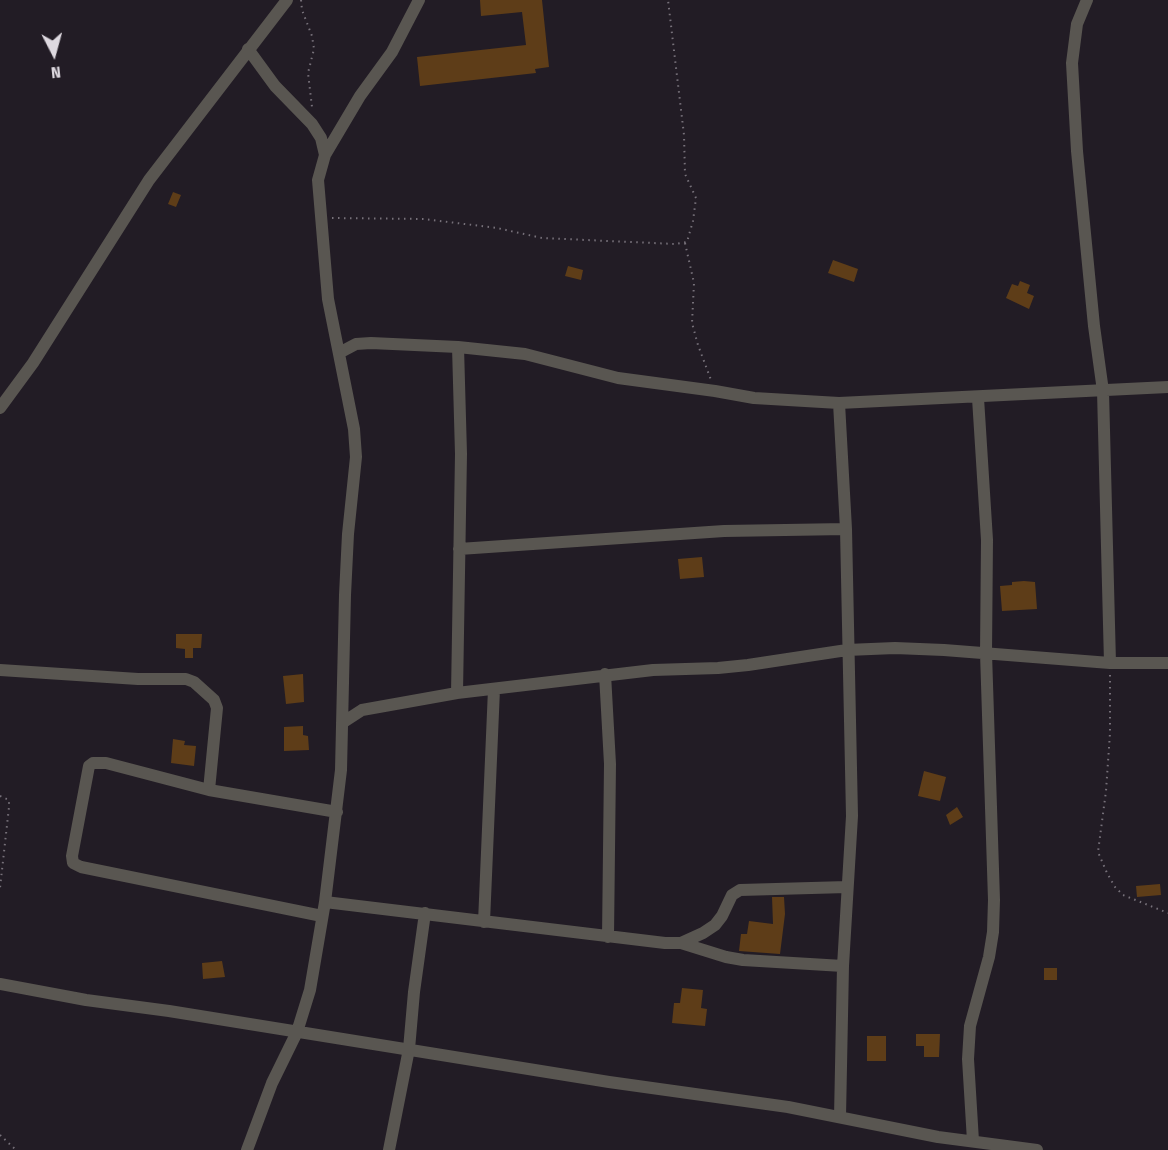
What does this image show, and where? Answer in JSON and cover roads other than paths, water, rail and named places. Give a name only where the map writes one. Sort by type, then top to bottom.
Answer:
[{"type":"street","points":[[0,408],[33,363],[149,180],[287,0]]},
{"type":"street","points":[[247,1150],[272,1083],[297,1032],[310,990],[337,812],[342,748],[348,534],[356,457],[354,429],[328,298],[318,180],[326,155],[360,96],[392,52],[419,0]]},
{"type":"street","points":[[1087,0],[1077,24],[1072,63],[1077,150],[1094,326],[1103,391],[1110,663]]},
{"type":"street","points":[[248,49],[275,86],[312,124],[321,138],[326,155]]},
{"type":"street","points":[[339,353],[356,344],[371,343],[458,347],[525,354],[618,378],[715,391],[754,399],[839,403],[1168,387]]},
{"type":"street","points":[[457,693],[460,442],[458,347]]},
{"type":"street","points":[[974,1141],[969,1070],[970,1026],[989,957],[993,932],[994,900],[986,653],[987,540],[978,398]]},
{"type":"street","points":[[839,403],[846,529],[852,816],[843,966],[840,1117]]},
{"type":"street","points":[[459,549],[724,531],[846,529]]},
{"type":"street","points":[[342,723],[362,710],[457,693],[653,669],[728,667],[847,650],[895,648],[1110,663],[1168,663]]},
{"type":"street","points":[[0,670],[138,679],[186,679],[194,682],[214,700],[217,708],[209,790]]},
{"type":"street","points":[[605,674],[610,764],[608,937]]},
{"type":"street","points":[[484,922],[494,689]]},
{"type":"street","points":[[322,916],[150,882],[73,863],[72,856],[89,766],[93,763],[106,763],[209,790],[337,812]]},
{"type":"street","points":[[681,943],[715,925],[732,895],[740,890],[847,887]]},
{"type":"street","points":[[325,902],[608,937],[681,943],[735,959],[843,966]]},
{"type":"street","points":[[389,1150],[409,1049],[425,913]]},
{"type":"street","points":[[0,984],[86,1000],[150,1008],[609,1082],[788,1107],[916,1133],[1037,1150]]}]
